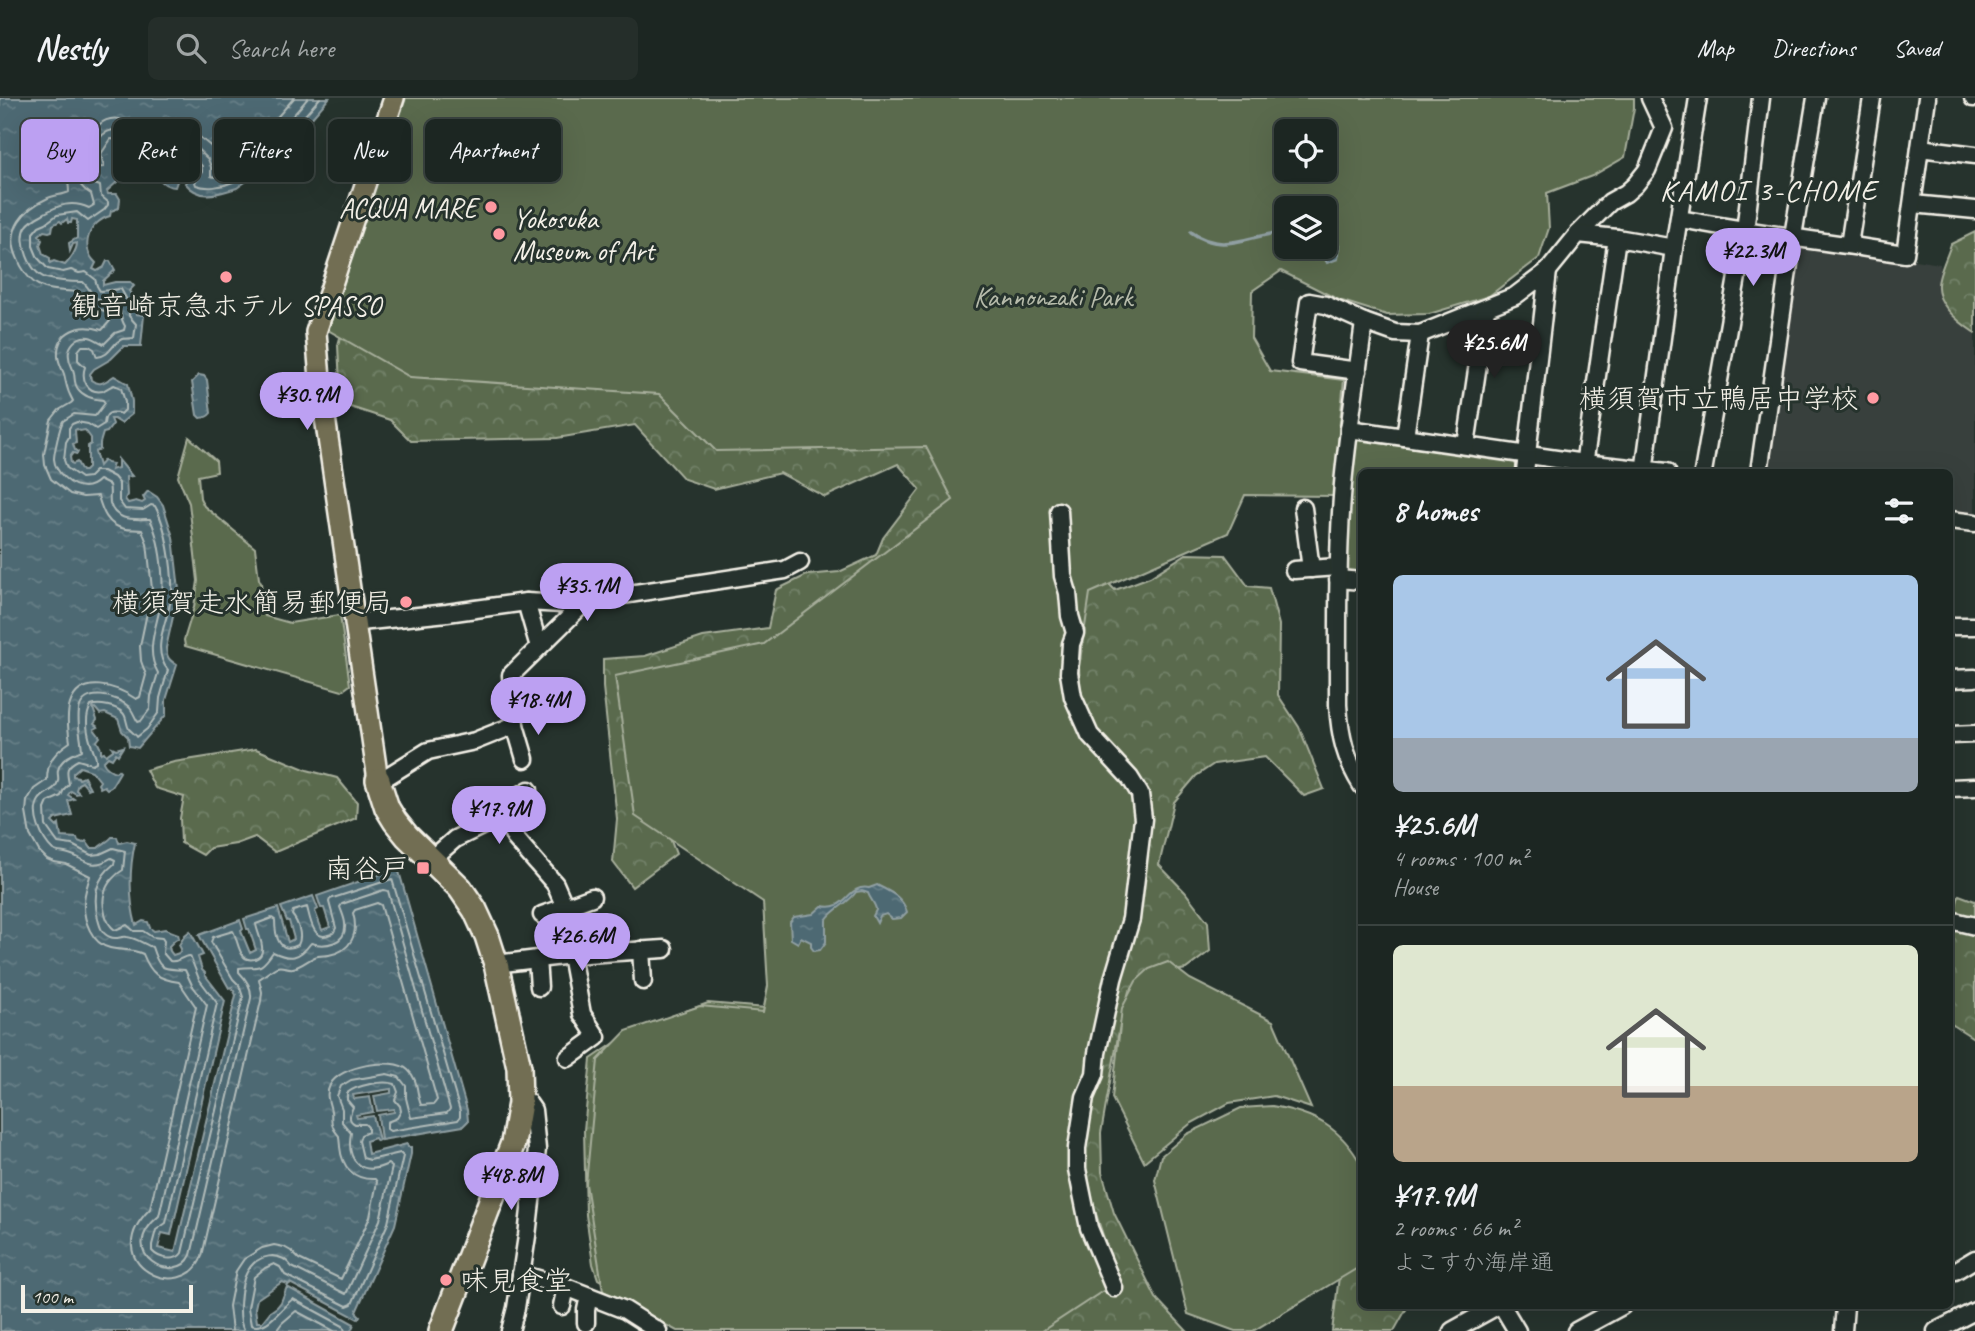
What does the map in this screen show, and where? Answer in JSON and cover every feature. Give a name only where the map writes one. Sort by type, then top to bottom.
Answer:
[{"type":"highway","points":[[378,780],[387,808],[395,821],[460,888],[475,910],[496,964],[519,1067],[520,1091],[513,1143],[444,1330]]},
{"type":"main road","points":[[378,780],[321,390],[316,332],[394,98]]},
{"type":"street","points":[[1358,371],[1300,363],[1309,302],[1326,305],[1395,333],[1420,334],[1515,296],[1548,271],[1578,234],[1610,202],[1635,185],[1647,170],[1664,128],[1650,98]]},
{"type":"street","points":[[1644,469],[1674,248],[1698,98]]},
{"type":"street","points":[[1704,469],[1745,231],[1760,98]]},
{"type":"street","points":[[1759,469],[1816,98]]},
{"type":"street","points":[[1849,245],[1872,98]]},
{"type":"street","points":[[1680,219],[1905,254],[1927,98]]},
{"type":"street","points":[[1920,148],[1975,155]]},
{"type":"street","points":[[1913,204],[1975,211]]},
{"type":"street","points":[[1578,234],[1674,248]]},
{"type":"street","points":[[1584,468],[1617,238]]},
{"type":"street","points":[[1525,469],[1548,271]]},
{"type":"street","points":[[1465,445],[1486,309]]},
{"type":"street","points":[[1358,778],[1344,752],[1339,726],[1338,573],[1342,494],[1364,322]]},
{"type":"street","points":[[1405,437],[1420,334]]},
{"type":"street","points":[[1349,429],[1527,453],[1584,468],[1604,469]]},
{"type":"street","points":[[1303,508],[1311,569]]},
{"type":"street","points":[[1059,511],[1063,576],[1075,633],[1071,644],[1069,673],[1073,697],[1090,735],[1130,778],[1140,794],[1143,819],[1131,919],[1113,979],[1095,1074],[1085,1097],[1077,1148],[1077,1169],[1089,1228],[1114,1288]]},
{"type":"street","points":[[1953,520],[1975,523]]},
{"type":"street","points":[[360,622],[526,602],[582,605],[603,598],[785,570],[800,562]]},
{"type":"street","points":[[1294,570],[1311,569],[1338,573],[1358,580]]},
{"type":"street","points":[[526,602],[539,647]]},
{"type":"street","points":[[525,760],[515,725],[511,675],[582,605]]},
{"type":"street","points":[[1953,626],[1975,626]]},
{"type":"street","points":[[1953,678],[1975,678]]},
{"type":"street","points":[[378,780],[428,751],[475,741],[515,725]]},
{"type":"street","points":[[1953,734],[1975,734]]},
{"type":"street","points":[[1953,788],[1975,787]]},
{"type":"street","points":[[529,790],[505,804],[504,815],[515,838],[555,884],[565,907]]},
{"type":"street","points":[[432,859],[455,839],[504,815]]},
{"type":"street","points":[[542,915],[592,897]]},
{"type":"street","points":[[1953,921],[1975,926]]},
{"type":"street","points":[[496,964],[570,955],[664,949]]},
{"type":"street","points":[[641,950],[643,981]]},
{"type":"street","points":[[568,1058],[597,1037],[582,1014],[570,955]]},
{"type":"street","points":[[537,958],[539,987]]},
{"type":"street","points":[[510,1331],[527,1236],[537,1149],[533,1110],[520,1091]]},
{"type":"street","points":[[513,1143],[537,1149]]},
{"type":"street","points":[[1953,1271],[1975,1259]]},
{"type":"street","points":[[521,1275],[566,1287],[625,1310],[659,1331]]},
{"type":"street","points":[[562,1306],[566,1287]]},
{"type":"street","points":[[586,1323],[589,1296]]},
{"type":"street","points":[[1452,1331],[1492,1309]]},
{"type":"street","points":[[1504,1309],[1517,1331]]},
{"type":"street","points":[[1576,1331],[1616,1309]]},
{"type":"street","points":[[1843,1331],[1845,1309]]},
{"type":"street","points":[[1936,1331],[1970,1313],[1974,1331]]},
{"type":"shaded area","name":"横須賀市立鴨居中学校","points":[[1804,242],[1940,264],[1943,294],[1953,316],[1975,324],[1975,516],[1953,513],[1953,469],[1760,469],[1797,248]]},
{"type":"green space","name":"Kannonzaki Park","points":[[406,98],[1634,98],[1625,157],[1592,176],[1547,193],[1549,228],[1539,258],[1489,296],[1429,314],[1387,315],[1339,300],[1281,271],[1252,291],[1251,338],[1270,371],[1344,380],[1333,496],[1245,495],[1228,533],[1090,593],[1079,667],[1081,707],[1096,738],[1132,769],[1149,799],[1133,925],[1095,1081],[1081,1168],[1118,1281],[1042,1331],[677,1331],[603,1291],[586,1184],[598,1060],[626,1031],[700,1006],[763,1012],[768,986],[763,902],[635,816],[615,676],[764,644],[953,500],[926,447],[716,451],[659,394],[410,377],[328,330],[377,182],[411,182],[411,119],[399,119]]},
{"type":"green space","points":[[1975,232],[1975,333],[1946,307],[1939,294],[1938,282],[1951,244]]},
{"type":"green space","points":[[660,235],[1098,573],[1115,590],[1150,577],[1186,554],[1225,555],[1248,586],[1269,588],[1279,625],[1278,695],[1299,727],[1324,789],[1304,796],[1265,757],[1214,764],[1196,776],[1174,802],[1159,865],[1185,892],[1208,922],[1210,951],[1186,969],[1148,976],[1129,991],[1120,1025],[1101,1133],[1102,1172],[1114,1213],[1156,1298],[1187,1331],[707,1331],[670,1319],[598,1279],[593,1264],[586,1215],[584,1130],[591,1059],[616,1042],[708,1003],[777,1009],[848,954],[652,792],[676,854],[632,887],[613,862],[617,819],[603,687],[603,659],[645,656],[703,637],[768,628],[776,590],[807,575],[839,572],[876,555],[883,538],[920,489],[898,464],[825,497],[780,473],[714,489],[684,479],[635,425],[557,438],[411,441],[390,420],[341,404],[338,345],[350,301]]},
{"type":"green space","points":[[189,437],[216,461],[217,472],[198,476],[200,498],[204,506],[255,548],[265,616],[290,623],[340,615],[350,685],[342,691],[185,646],[184,640],[194,607],[198,581],[189,503],[178,477]]},
{"type":"green space","points":[[1356,440],[1514,461],[1517,469],[1358,469],[1358,579],[1346,579],[1347,489],[1352,443]]},
{"type":"green space","points":[[256,749],[307,770],[337,778],[357,802],[356,818],[275,852],[255,837],[236,844],[210,848],[203,855],[181,843],[180,818],[184,797],[155,788],[146,770],[174,762]]},
{"type":"green space","points":[[1959,895],[1975,901],[1975,1039],[1953,1025],[1953,918]]},
{"type":"green space","points":[[1168,962],[1190,979],[1273,1021],[1311,1108],[1274,1096],[1229,1103],[1190,1124],[1144,1162],[1112,1098],[1122,1008],[1136,981],[1149,969]]},
{"type":"green space","points":[[1272,1106],[1313,1118],[1325,1124],[1345,1141],[1358,1160],[1358,1268],[1253,1331],[1235,1331],[1188,1314],[1155,1180],[1161,1156],[1187,1134],[1241,1108]]},
{"type":"green space","points":[[1358,1249],[1358,1309],[1406,1309],[1394,1331],[1332,1331],[1340,1269]]},
{"type":"water","points":[[0,98],[329,98],[310,119],[214,119],[214,182],[245,182],[237,188],[216,194],[197,192],[185,183],[200,182],[200,119],[113,119],[113,182],[117,182],[107,191],[108,194],[117,194],[120,199],[119,208],[111,211],[110,216],[92,229],[87,243],[88,250],[96,263],[93,269],[97,271],[110,261],[115,270],[103,281],[103,285],[130,282],[134,286],[129,291],[136,302],[136,314],[144,315],[141,346],[124,346],[90,374],[91,380],[97,383],[114,376],[128,384],[132,401],[132,414],[121,423],[111,419],[113,424],[103,433],[100,449],[95,452],[99,466],[104,460],[113,464],[111,470],[118,468],[118,459],[132,476],[126,477],[125,499],[128,503],[142,503],[148,491],[163,505],[173,537],[179,590],[166,648],[169,658],[177,665],[166,700],[166,715],[138,748],[129,746],[128,737],[122,731],[118,719],[105,713],[100,714],[93,708],[97,720],[94,724],[98,727],[94,729],[100,737],[97,741],[101,753],[106,755],[113,750],[112,747],[123,747],[118,755],[116,753],[112,759],[108,757],[103,762],[110,770],[120,772],[107,789],[104,786],[100,788],[100,781],[92,771],[80,767],[73,776],[79,779],[84,777],[90,788],[82,782],[78,784],[76,790],[79,793],[71,791],[68,795],[74,799],[68,801],[72,815],[52,822],[57,827],[59,824],[61,837],[77,838],[83,843],[86,841],[91,848],[98,848],[112,837],[117,837],[119,843],[135,843],[131,884],[136,925],[143,921],[148,922],[154,931],[165,929],[178,934],[179,938],[169,946],[173,955],[179,953],[179,945],[190,931],[203,955],[198,957],[202,970],[225,1001],[171,1235],[162,1233],[158,1248],[175,1252],[236,995],[232,987],[229,988],[199,935],[240,920],[243,929],[241,931],[250,953],[256,950],[244,919],[278,908],[288,942],[294,939],[289,921],[281,907],[313,896],[322,930],[330,927],[317,896],[398,868],[468,1121],[463,1126],[381,1140],[378,1115],[394,1112],[394,1109],[377,1111],[374,1096],[391,1093],[391,1089],[353,1095],[354,1099],[370,1097],[373,1112],[356,1115],[357,1118],[373,1116],[379,1140],[375,1138],[366,1141],[368,1154],[407,1144],[411,1147],[395,1225],[356,1312],[360,1316],[358,1319],[290,1283],[287,1287],[354,1324],[351,1331],[0,1331]],"holes":[[[67,219],[68,223],[71,223],[72,219],[77,220],[77,238],[69,243],[70,251],[73,244],[77,243],[76,249],[65,265],[54,261],[50,263],[50,258],[43,254],[39,235],[44,231],[52,231],[53,225],[60,221],[62,223]],[[77,429],[85,430],[91,438],[91,444],[88,446],[88,468],[85,471],[82,471],[77,462],[71,463],[70,457],[78,452],[73,444],[76,443]],[[282,1282],[288,1284],[281,1302],[262,1322],[257,1322],[257,1299]]]},
{"type":"water","points":[[162,182],[177,182],[175,187]]},
{"type":"water","points":[[1337,242],[1340,246],[1338,259],[1327,263],[1325,259],[1337,259]]},
{"type":"water","points":[[199,375],[207,380],[211,413],[202,418],[197,415],[192,382]]},
{"type":"water","points":[[877,885],[902,902],[907,912],[901,918],[892,919],[886,914],[880,916],[877,923],[873,916],[876,908],[868,893],[856,892],[826,920],[826,942],[820,950],[814,951],[811,942],[801,937],[798,943],[791,939],[790,922],[794,917],[813,914],[822,906],[837,905],[856,890]]},
{"type":"waterway","points":[[1191,232],[1203,239],[1226,243],[1274,233]]},
{"type":"place","name":"ACQUA MARE","points":[[491,207]]},
{"type":"place","name":"Yokosuka Museum of Art","points":[[499,234]]},
{"type":"place","name":"観音崎京急ホテル SPASSO","points":[[226,277]]},
{"type":"place","name":"横須賀市立鴨居中学校","points":[[1873,398]]},
{"type":"place","name":"横須賀走水簡易郵便局","points":[[406,602]]},
{"type":"place","name":"南谷戸","points":[[423,868]]},
{"type":"place","name":"味見食堂","points":[[446,1280]]},
{"type":"district","name":"KAMOI 3-CHOME","points":[[1769,190]]}]
